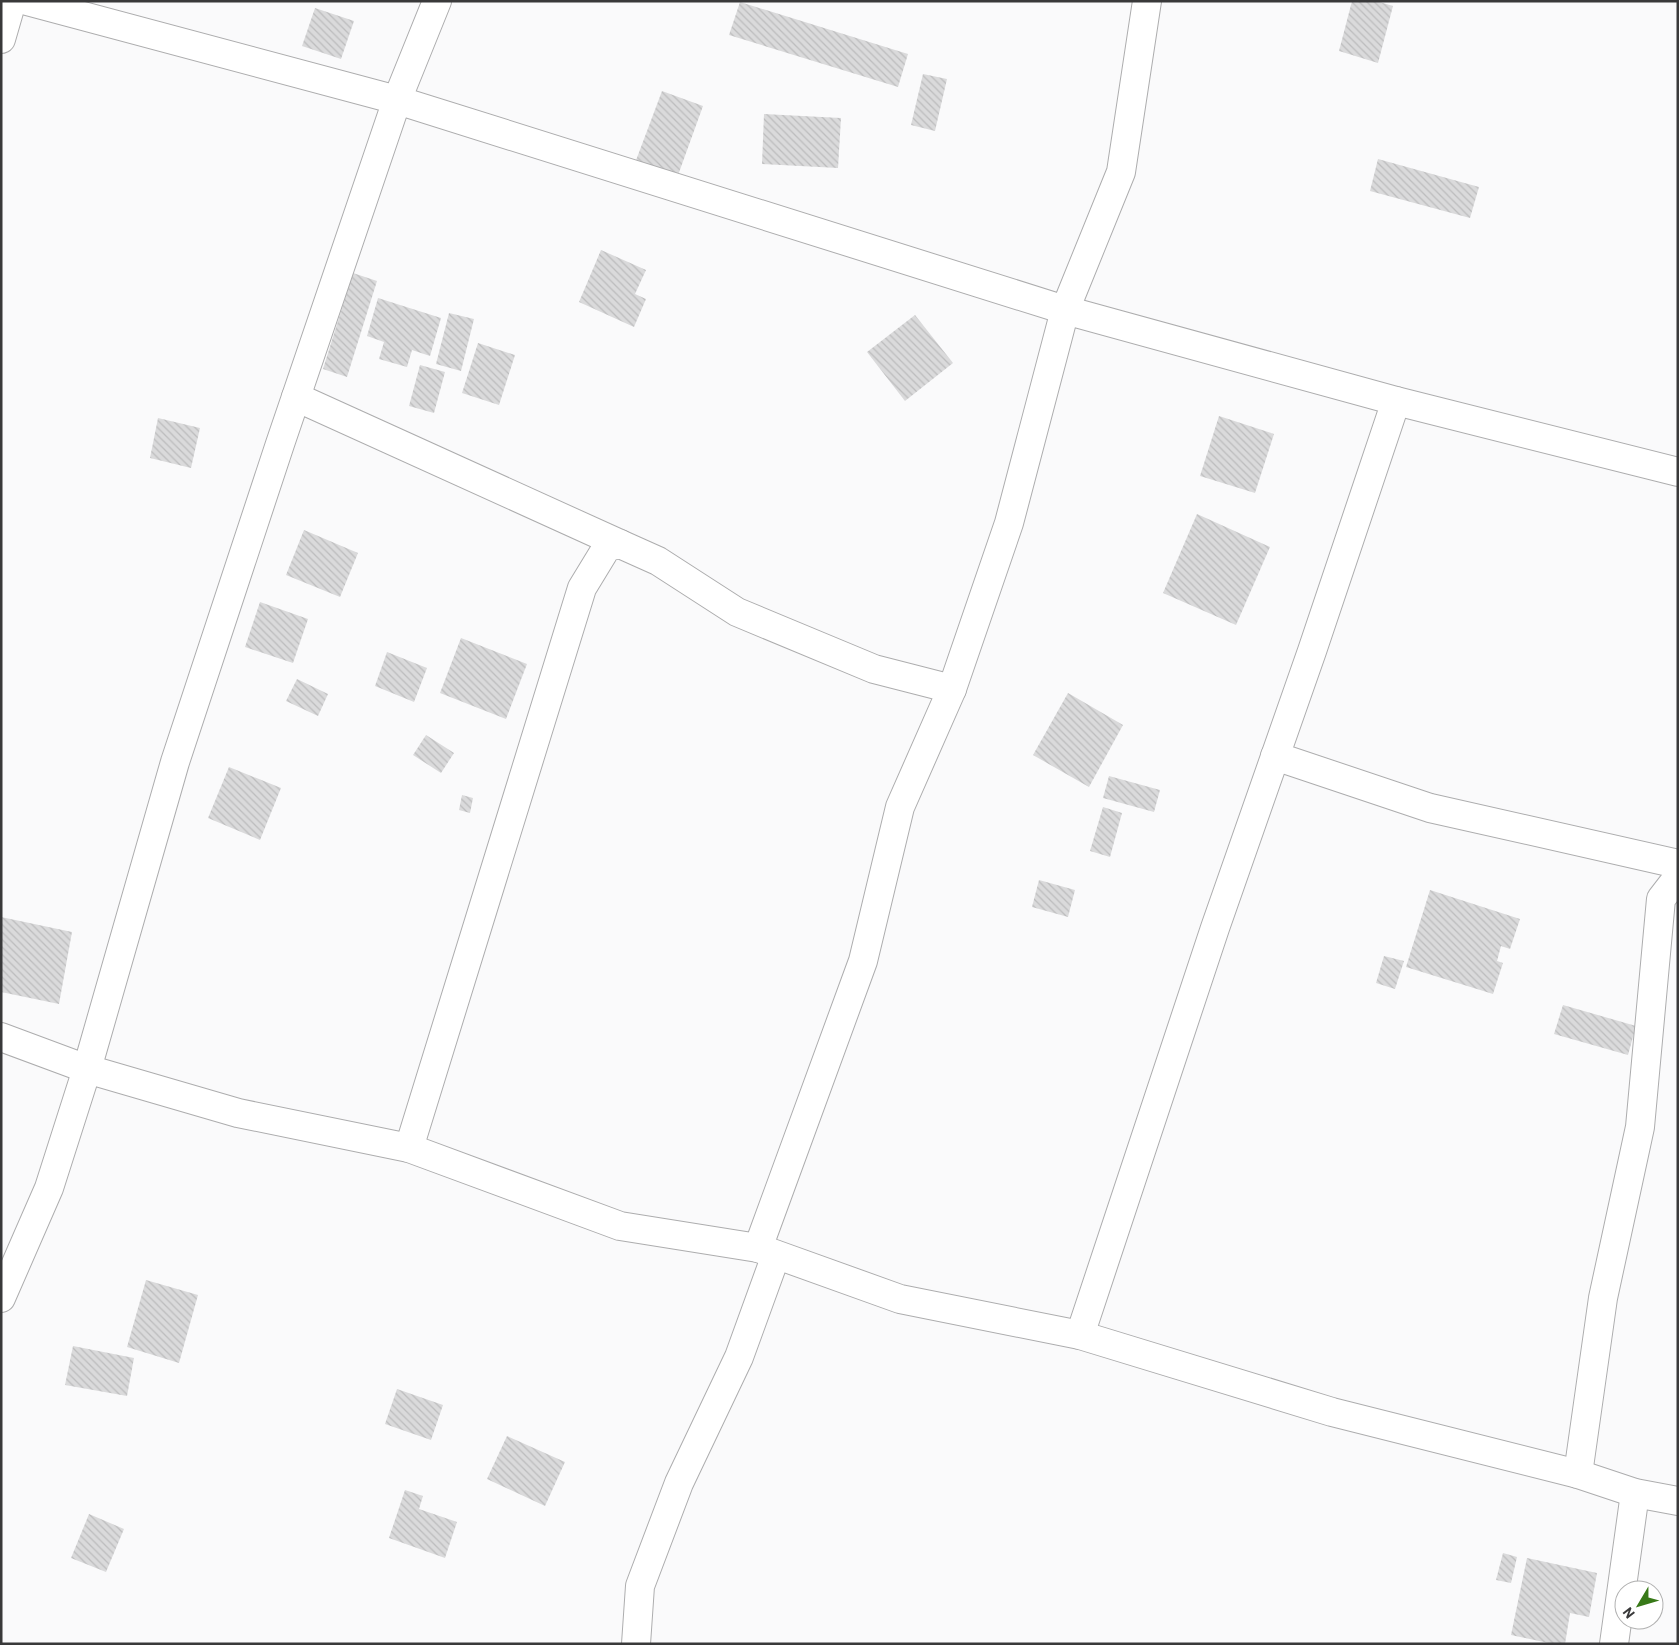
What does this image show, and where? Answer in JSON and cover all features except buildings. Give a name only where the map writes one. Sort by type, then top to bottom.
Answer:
[{"type":"street","points":[[1,39],[12,1]]},
{"type":"street","points":[[27,1],[396,100],[1065,310],[1396,401],[1678,472]]},
{"type":"street","points":[[1,1298],[49,1188],[87,1069],[175,762],[396,100],[437,1]]},
{"type":"street","points":[[636,1644],[640,1586],[679,1483],[739,1357],[767,1251],[863,961],[900,807],[952,689],[1009,523],[1065,310],[1121,172],[1147,1]]},
{"type":"street","points":[[296,397],[658,561],[737,612],[874,668],[952,689]]},
{"type":"street","points":[[1080,1335],[1215,928],[1396,401]]},
{"type":"street","points":[[409,1148],[582,588],[607,547],[620,544]]},
{"type":"street","points":[[1275,756],[1430,808],[1678,864]]},
{"type":"street","points":[[1578,1474],[1603,1298],[1640,1127],[1662,899],[1678,877]]},
{"type":"street","points":[[1,1037],[87,1069],[238,1113],[409,1148],[620,1226],[767,1251],[900,1299],[1080,1335],[1332,1412],[1578,1474],[1635,1493],[1678,1501]]},
{"type":"street","points":[[1614,1644],[1635,1493]]}]
